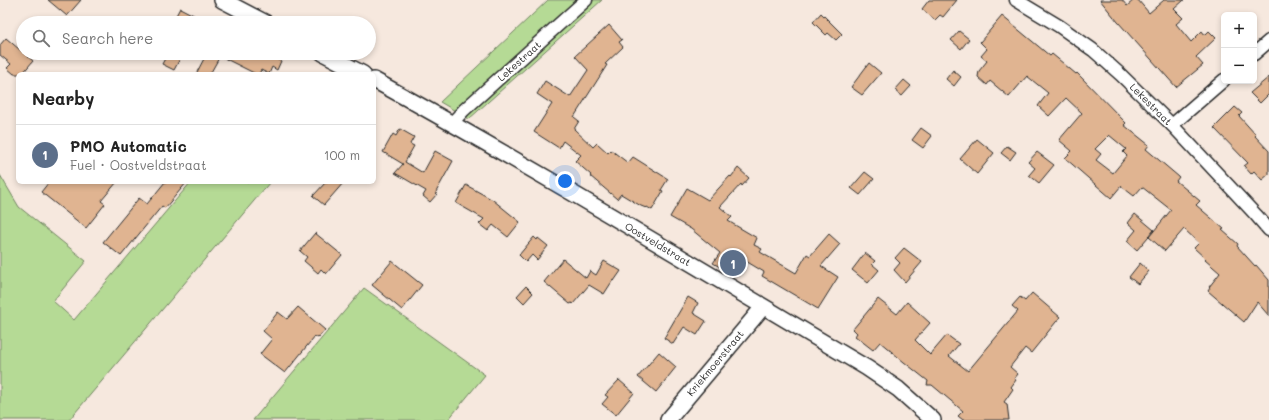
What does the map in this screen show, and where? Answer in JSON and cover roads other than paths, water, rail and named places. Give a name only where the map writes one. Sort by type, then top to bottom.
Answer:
[{"type":"street","points":[[222,0],[253,16]]},
{"type":"street","name":"Lekestraat","points":[[452,123],[464,110],[586,0]]},
{"type":"street","name":"Lekestraat","points":[[1016,0],[1059,26],[1093,50],[1121,75],[1172,125],[1269,230]]},
{"type":"street","points":[[1257,51],[1269,41]]},
{"type":"street","points":[[336,60],[359,72]]},
{"type":"street","name":"Oostveldstraat","points":[[376,81],[452,123],[867,368],[898,390],[933,420]]},
{"type":"street","points":[[1172,125],[1221,83]]},
{"type":"street","name":"Kriekmoerstraat","points":[[668,420],[763,307]]},
{"type":"place","name":"PMO Automatic","points":[[733,263]]}]
